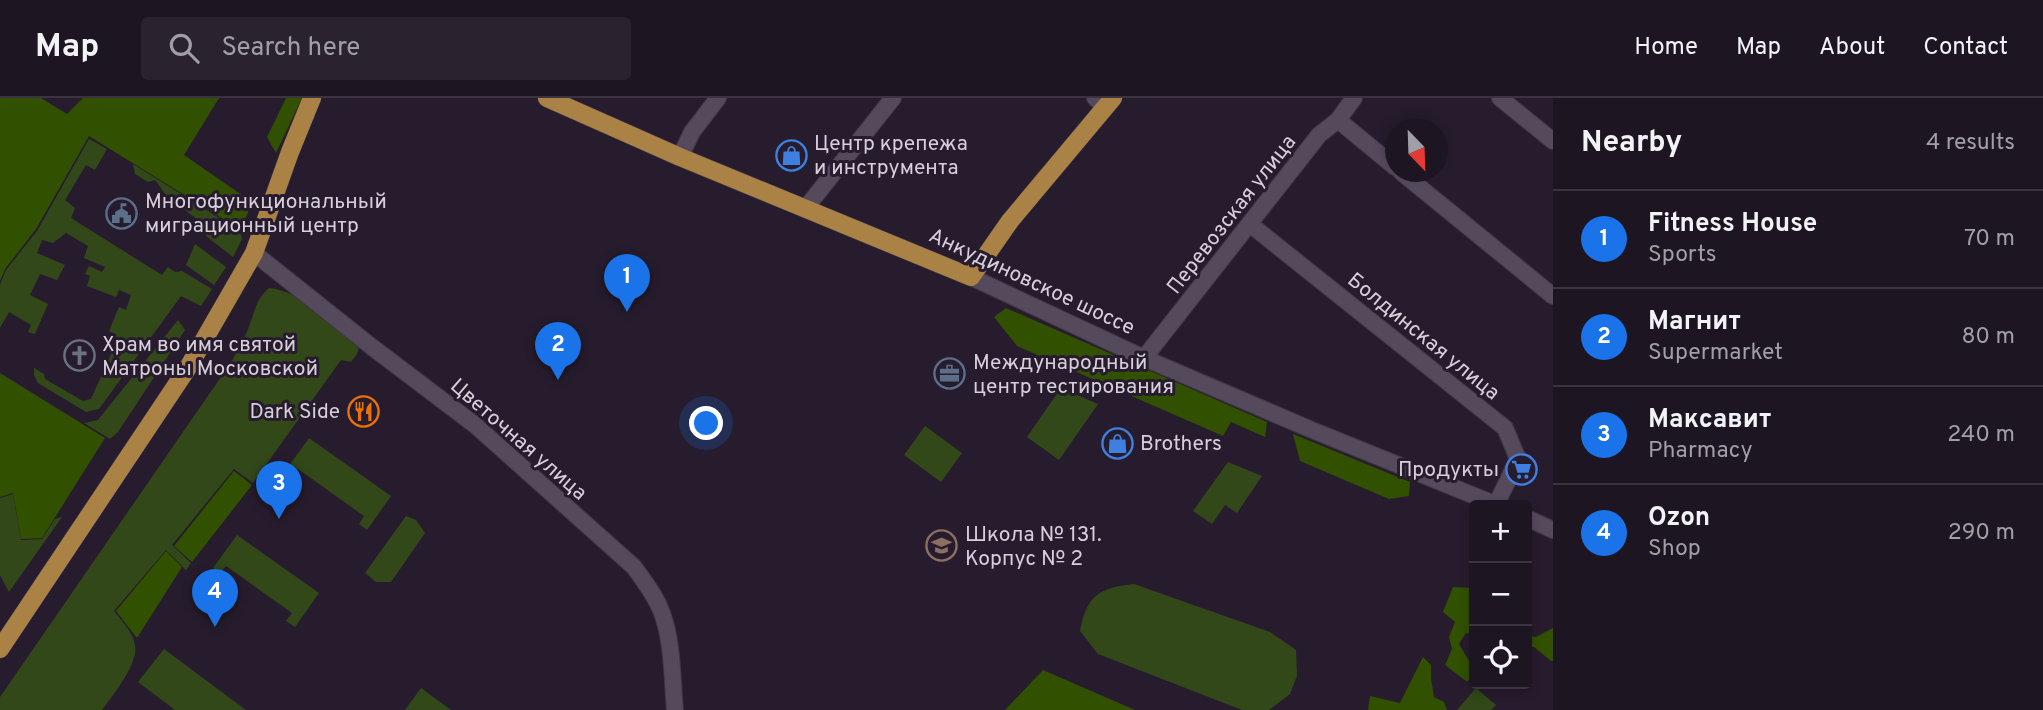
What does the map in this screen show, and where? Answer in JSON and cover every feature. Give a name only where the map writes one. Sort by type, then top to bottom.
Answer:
[{"type":"main road","points":[[0,649],[189,366],[254,253],[312,98]]},
{"type":"main road","name":"Анкудиновское шоссе","points":[[547,98],[680,157],[971,277]]},
{"type":"main road","points":[[971,277],[1104,101]]},
{"type":"street","points":[[680,157],[692,132],[718,98]]},
{"type":"street","points":[[805,209],[892,98]]},
{"type":"street","name":"Перевозская улица","points":[[1144,358],[1319,135],[1338,120],[1354,98]]},
{"type":"street","points":[[1500,98],[1553,141]]},
{"type":"street","points":[[1338,120],[1385,159]]},
{"type":"street","points":[[1413,182],[1553,296]]},
{"type":"street","name":"Болдинская улица","points":[[1251,225],[1505,428],[1518,459],[1499,500]]},
{"type":"street","name":"Цветочная улица","points":[[254,253],[475,425],[634,567],[662,612],[667,629],[675,710]]},
{"type":"street","name":"Анкудиновское шоссе","points":[[971,277],[1144,358],[1485,500]]},
{"type":"street","points":[[1532,520],[1553,530]]},
{"type":"green space","points":[[0,98],[41,98],[67,114],[83,98],[219,98],[184,155],[252,202],[241,230],[89,136],[36,229],[5,269],[0,281]]},
{"type":"green space","points":[[286,98],[302,98],[276,153],[267,137]]},
{"type":"green space","points":[[89,139],[107,149],[95,170],[86,165],[65,200],[75,208],[71,218],[162,275],[168,267],[175,272],[182,271],[212,289],[201,306],[181,296],[99,409],[86,412],[38,383],[34,368],[44,374],[45,379],[83,401],[91,399],[117,341],[109,331],[119,307],[126,310],[131,295],[119,290],[116,297],[87,286],[90,276],[85,274],[89,266],[102,272],[105,267],[84,258],[88,246],[66,233],[53,243],[42,240],[37,253],[65,265],[57,280],[40,274],[30,295],[48,304],[35,334],[28,332],[31,325],[9,312],[0,328],[0,285],[6,270],[37,231]]},
{"type":"green space","points":[[133,164],[240,231],[242,239],[233,257],[201,232],[197,219],[168,198],[155,180],[148,182],[135,174]]},
{"type":"green space","points":[[195,244],[226,267],[214,285],[186,265]]},
{"type":"green space","points":[[269,288],[293,295],[317,311],[359,347],[357,354],[351,362],[341,360],[253,483],[234,469],[172,545],[191,563],[186,570],[166,550],[114,611],[132,636],[135,652],[124,679],[102,710],[0,710],[0,697],[232,361],[259,300]]},
{"type":"green space","points":[[1006,308],[1267,422],[1265,437],[1231,422],[1223,436],[1017,346],[994,317]]},
{"type":"green space","points":[[178,320],[185,330],[118,432],[110,439],[84,423],[98,420]]},
{"type":"green space","points":[[0,373],[105,438],[42,538],[21,539],[13,493],[0,497]]},
{"type":"green space","points":[[1061,388],[1098,404],[1059,460],[1027,437]]},
{"type":"green space","points":[[925,426],[962,453],[941,482],[904,455]]},
{"type":"green space","points":[[1293,434],[1410,482],[1409,496],[1389,499],[1300,461]]},
{"type":"green space","points":[[309,438],[391,496],[367,530],[359,524],[364,516],[298,469],[292,476],[285,471]]},
{"type":"green space","points":[[1228,462],[1262,476],[1237,513],[1225,505],[1212,524],[1193,511]]},
{"type":"green space","points":[[234,471],[252,485],[192,562],[174,546]]},
{"type":"green space","points":[[13,494],[21,540],[42,539],[55,519],[62,517],[9,592],[0,575],[0,498]]},
{"type":"green space","points":[[406,516],[416,520],[425,533],[391,582],[376,582],[365,573]]},
{"type":"green space","points":[[237,535],[319,593],[295,627],[286,621],[292,613],[226,566],[220,573],[213,568]]},
{"type":"green space","points":[[166,551],[182,567],[137,638],[116,611]]},
{"type":"green space","points":[[1134,584],[1270,632],[1296,650],[1297,676],[1290,694],[1269,710],[1242,710],[1098,654],[1080,631],[1086,609],[1104,591]]},
{"type":"green space","points":[[1453,587],[1469,588],[1469,633],[1465,634],[1459,644],[1469,661],[1469,681],[1445,665],[1452,649],[1449,637],[1455,622],[1443,612]]},
{"type":"green space","points":[[1553,628],[1553,661],[1532,647],[1532,636],[1536,637]]},
{"type":"green space","points":[[164,649],[246,710],[175,710],[138,682]]},
{"type":"green space","points":[[1423,657],[1431,665],[1434,697],[1444,702],[1447,710],[1368,710],[1370,696],[1400,703]]},
{"type":"green space","points":[[1043,670],[1135,710],[1005,710]]},
{"type":"green space","points":[[421,688],[451,710],[405,710]]},
{"type":"green space","points":[[1475,689],[1496,705],[1491,710],[1457,710]]},
{"type":"place","name":"Центр крепежа и инструмента","points":[[791,155]]},
{"type":"place","name":"Многофункциональный миграционный центр","points":[[122,213]]},
{"type":"place","name":"Fitness House","points":[[627,312]]},
{"type":"place","name":"Храм во имя святой Матроны Московской","points":[[79,356]]},
{"type":"place","name":"Международный центр тестирования","points":[[950,374]]},
{"type":"place","name":"Магнит","points":[[558,380]]},
{"type":"place","name":"Dark Side","points":[[363,411]]},
{"type":"place","name":"Brothers","points":[[1117,443]]},
{"type":"place","name":"Продукты","points":[[1522,469]]},
{"type":"place","name":"Максавит","points":[[279,519]]},
{"type":"place","name":"Школа № 131. Корпус № 2","points":[[942,546]]},
{"type":"place","name":"Ozon","points":[[215,627]]}]
